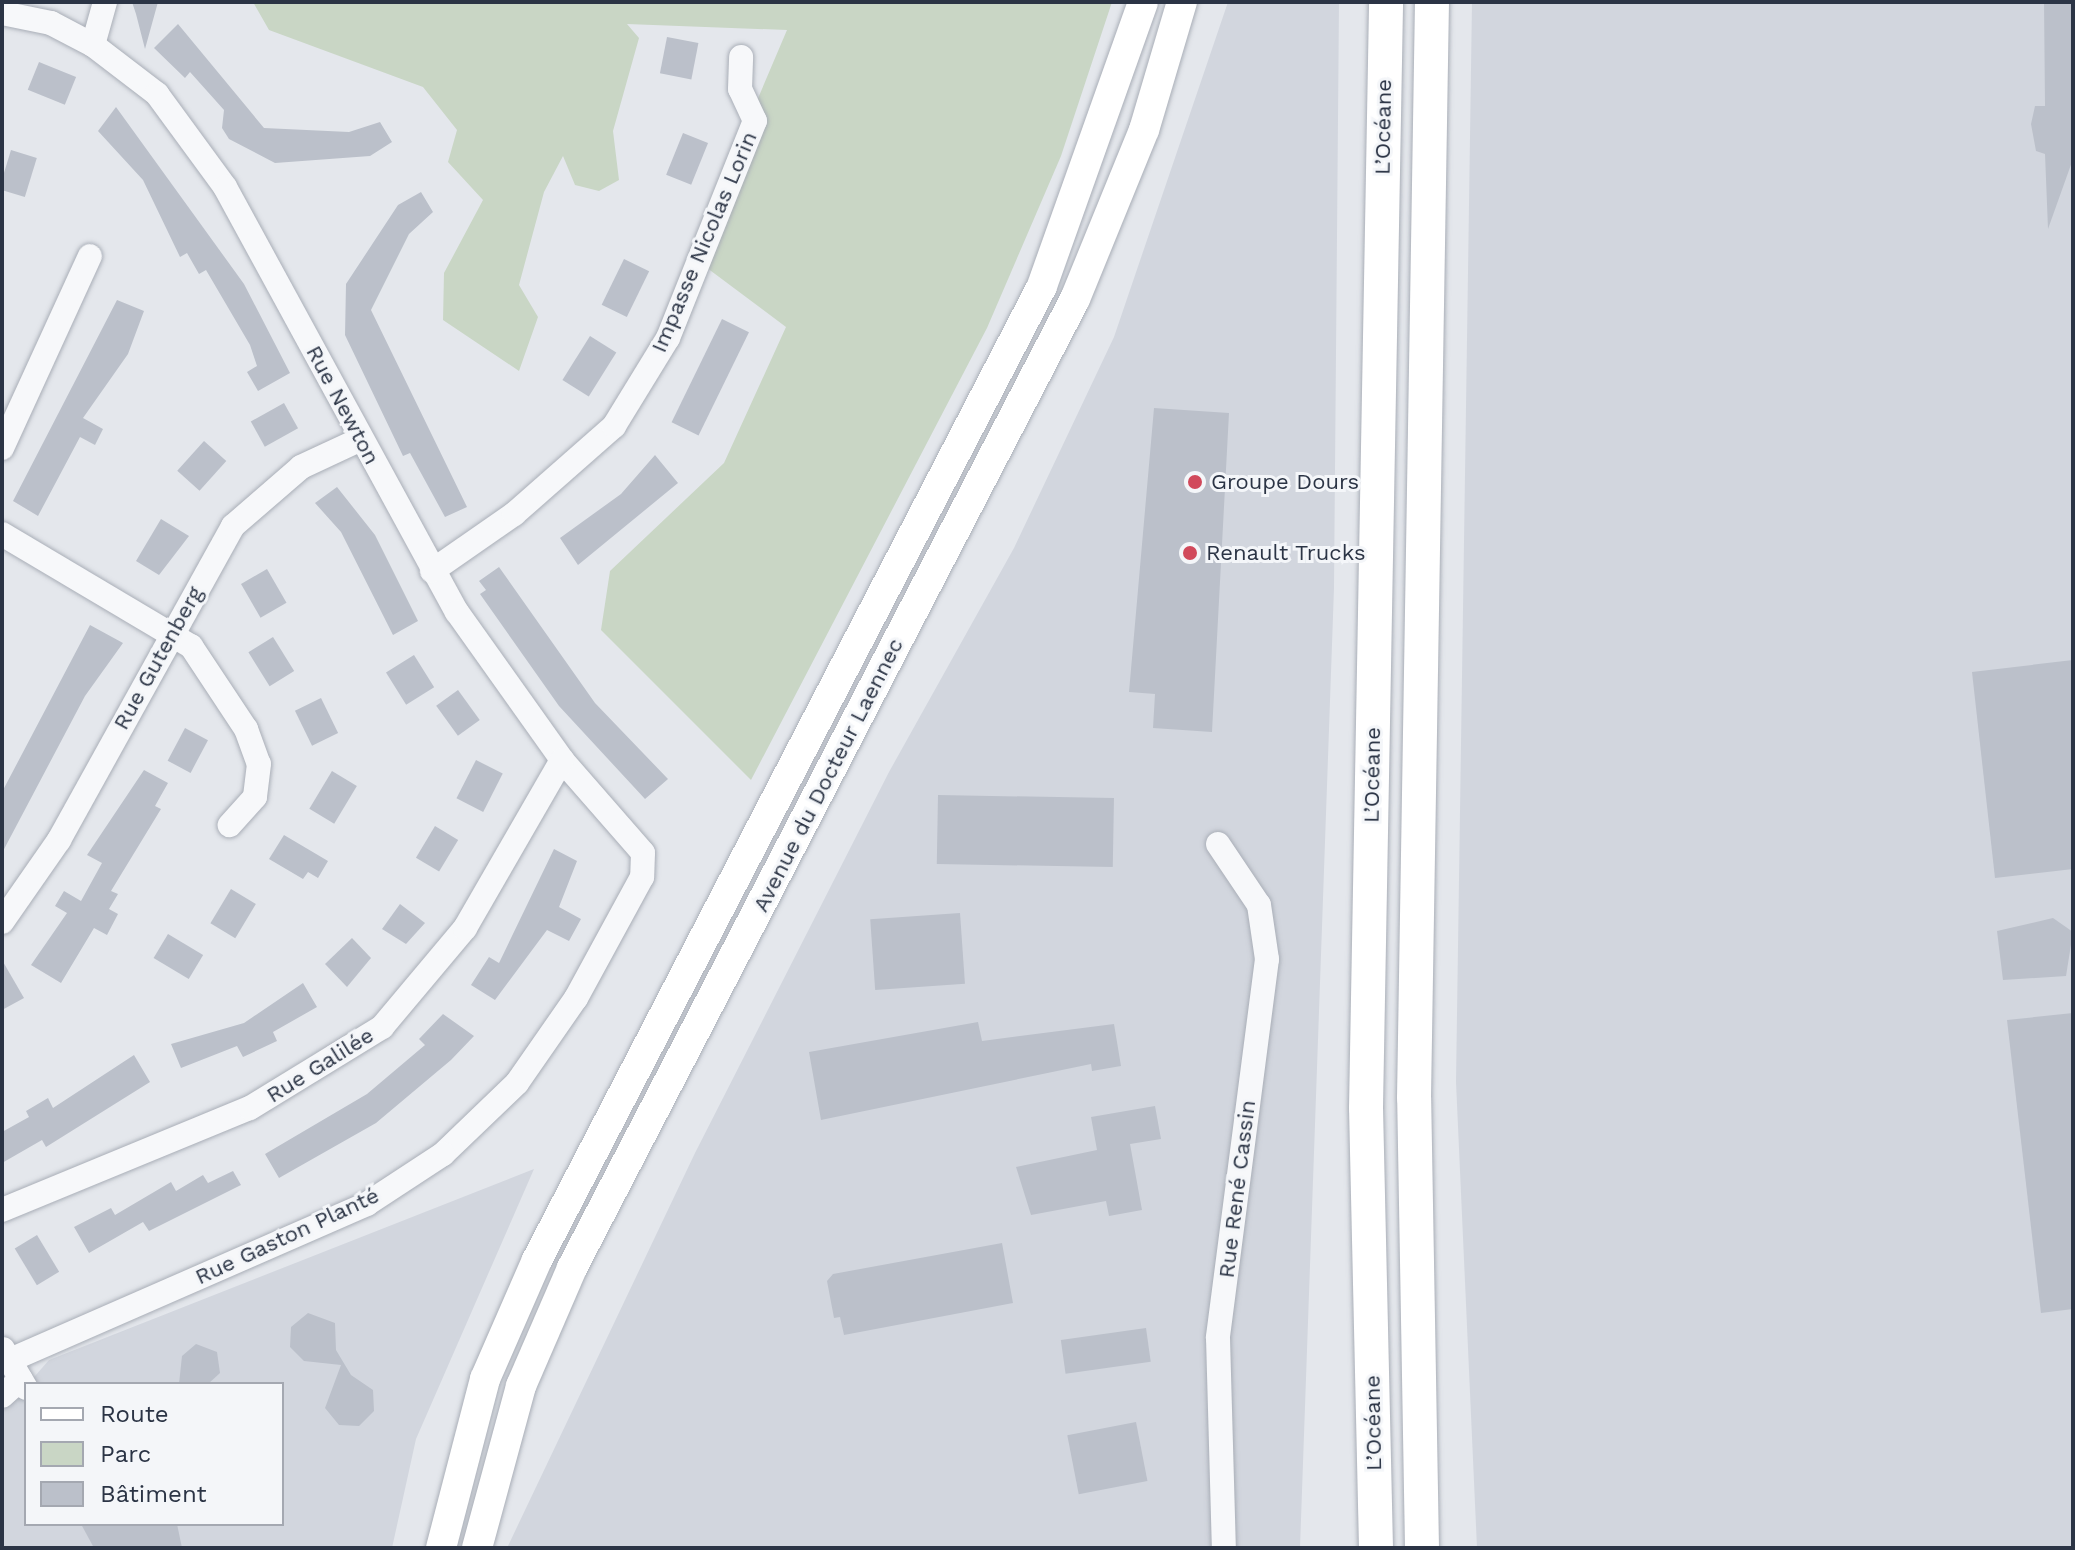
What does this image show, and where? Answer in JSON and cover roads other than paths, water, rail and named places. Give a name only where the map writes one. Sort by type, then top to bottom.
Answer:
[{"type":"highway","name":"L’Océane","points":[[1376,1548],[1366,1108],[1386,2]]},
{"type":"highway","points":[[1422,1548],[1414,1098],[1432,2]]},
{"type":"main road","name":"Avenue du Docteur Laennec","points":[[441,1548],[485,1379],[537,1260],[1042,286],[1143,2]]},
{"type":"main road","name":"Avenue du Docteur Laennec","points":[[477,1548],[521,1386],[572,1268],[1075,299],[1144,130],[1182,2]]},
{"type":"street","points":[[93,45],[105,2]]},
{"type":"street","name":"Rue Newton","points":[[2,13],[51,23],[93,45],[157,94],[225,187],[432,571],[562,760],[643,853]]},
{"type":"street","name":"Impasse Nicolas Lorin","points":[[432,571],[514,514],[614,426],[668,338],[755,121],[740,89],[741,57]]},
{"type":"street","points":[[2,448],[90,256]]},
{"type":"street","name":"Rue Gutenberg","points":[[2,922],[59,840],[233,526],[301,467],[361,439]]},
{"type":"street","points":[[2,534],[171,633],[207,667],[254,746],[255,797],[230,825]]},
{"type":"street","name":"Rue Galilée","points":[[2,1210],[250,1108],[382,1027],[465,928],[562,760]]},
{"type":"street","name":"Rue René Cassin","points":[[1218,844],[1259,905],[1267,959],[1218,1338],[1224,1548]]},
{"type":"street","name":"Rue Gaston Planté","points":[[2,1396],[15,1368],[367,1204],[443,1154],[517,1083],[576,998],[637,889],[643,853]]},
{"type":"place","name":"Groupe Dours","points":[[1195,482]]},
{"type":"place","name":"Renault Trucks","points":[[1190,553]]}]
